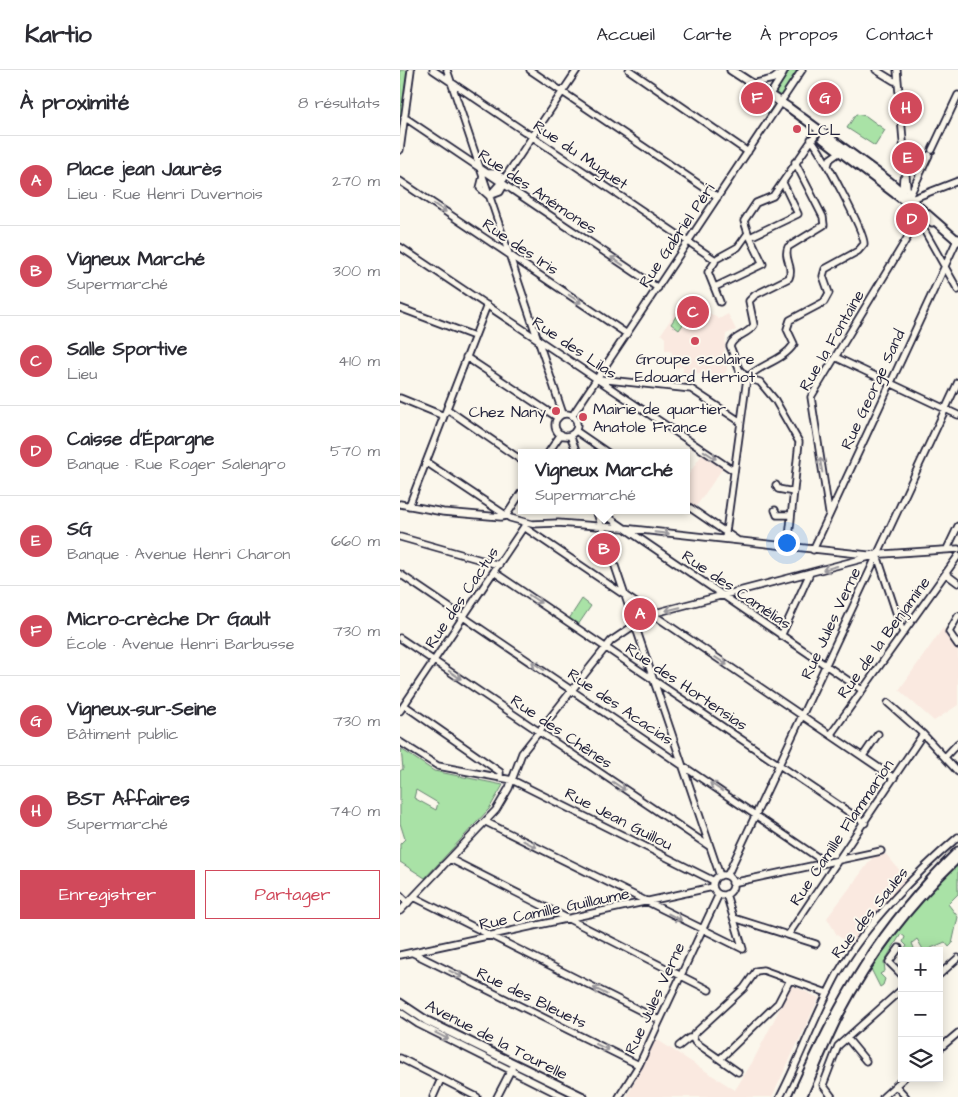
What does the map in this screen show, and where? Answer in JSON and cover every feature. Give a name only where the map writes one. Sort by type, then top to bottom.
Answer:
[{"type":"main road","points":[[731,70],[788,107],[889,181],[904,189],[921,219],[943,228]]},
{"type":"main road","points":[[781,104],[814,137],[840,152],[903,200],[911,200],[958,240]]},
{"type":"main road","points":[[797,1097],[835,1012],[874,949],[912,899],[958,851]]},
{"type":"main road","points":[[797,1097],[840,1014],[864,973],[903,918],[958,858]]},
{"type":"main road","name":"Avenue de la Tourelle","points":[[400,1003],[512,1067],[583,1097]]},
{"type":"street","points":[[400,150],[411,70]]},
{"type":"street","name":"Rue du Muguet","points":[[433,70],[716,260]]},
{"type":"street","points":[[447,70],[480,169],[485,174],[489,196],[563,414]]},
{"type":"street","points":[[530,70],[718,197]]},
{"type":"street","points":[[489,196],[500,192],[503,182],[577,70]]},
{"type":"street","points":[[628,70],[748,152]]},
{"type":"street","points":[[752,84],[773,79],[785,70]]},
{"type":"street","points":[[769,96],[785,70]]},
{"type":"street","name":"Rue Gabriel Péri","points":[[572,416],[802,70]]},
{"type":"street","points":[[876,70],[894,81],[898,81]]},
{"type":"street","points":[[897,70],[905,176],[903,200]]},
{"type":"street","points":[[911,200],[958,95]]},
{"type":"street","name":"Rue des Anémones","points":[[404,117],[480,169]]},
{"type":"street","points":[[715,287],[763,264],[744,221],[756,203],[774,196],[814,137],[861,232],[864,244],[858,251],[825,269],[823,276],[830,293],[824,302],[790,320],[787,328],[794,344],[788,353],[753,371],[746,378],[725,539]]},
{"type":"street","points":[[828,165],[830,159],[840,152]]},
{"type":"street","points":[[788,547],[799,442],[775,400],[760,382],[746,378],[739,369],[730,346],[735,338],[751,330],[754,325],[749,301],[755,295],[789,278],[791,269],[786,256],[788,247],[824,225],[823,217],[796,162]]},
{"type":"street","name":"Rue des Anémones","points":[[485,174],[498,173],[503,182],[658,288]]},
{"type":"street","points":[[889,181],[905,176]]},
{"type":"street","name":"Rue des Iris","points":[[400,181],[628,334]]},
{"type":"street","points":[[911,200],[958,181]]},
{"type":"street","points":[[880,182],[904,189]]},
{"type":"street","points":[[720,302],[708,272],[716,260],[738,247],[749,234],[798,214],[783,183]]},
{"type":"street","points":[[911,200],[944,267],[958,290]]},
{"type":"street","name":"Rue la Fontaine","points":[[829,513],[810,402],[813,393],[921,219]]},
{"type":"street","name":"Rue George Sand","points":[[813,550],[958,240]]},
{"type":"street","name":"Rue des Lilas","points":[[400,247],[597,379]]},
{"type":"street","points":[[409,506],[487,305]]},
{"type":"street","points":[[400,308],[474,336]]},
{"type":"street","points":[[466,357],[558,418]]},
{"type":"street","points":[[835,357],[958,415]]},
{"type":"street","points":[[597,379],[608,382],[691,389],[741,422]]},
{"type":"street","name":"Rue des Lilas","points":[[608,382],[734,471]]},
{"type":"street","name":"Rue Jules Verne","points":[[727,876],[958,382]]},
{"type":"street","points":[[400,398],[444,416]]},
{"type":"street","points":[[446,409],[518,457]]},
{"type":"street","points":[[563,414],[572,416],[577,424],[576,431],[570,435],[561,434],[556,429],[558,418],[563,414]]},
{"type":"street","points":[[576,431],[602,449]]},
{"type":"street","points":[[551,449],[561,434]]},
{"type":"street","points":[[570,435],[575,449]]},
{"type":"street","points":[[426,462],[506,516],[525,525],[651,614],[894,778]]},
{"type":"street","points":[[776,485],[778,490],[794,492]]},
{"type":"street","points":[[400,504],[443,512],[501,517],[506,516],[518,499]]},
{"type":"street","points":[[690,508],[739,541]]},
{"type":"street","points":[[774,510],[777,515],[791,515]]},
{"type":"street","points":[[598,514],[652,679],[720,876]]},
{"type":"street","name":"Rue des Camélias","points":[[603,514],[862,690]]},
{"type":"street","points":[[525,525],[623,528],[852,554],[877,555],[958,549]]},
{"type":"street","name":"Rue des Cactus","points":[[402,708],[525,525]]},
{"type":"street","points":[[947,549],[958,526]]},
{"type":"street","points":[[636,530],[635,535],[643,542]]},
{"type":"street","points":[[400,537],[499,565]]},
{"type":"street","points":[[852,554],[855,557],[853,562]]},
{"type":"street","points":[[400,912],[486,822],[503,799],[522,753],[605,647],[634,624],[651,614],[723,597],[877,555]]},
{"type":"street","points":[[877,555],[902,633]]},
{"type":"street","name":"Rue de la Benjamine","points":[[831,734],[958,556]]},
{"type":"street","name":"Rue des Hortensias","points":[[494,572],[865,822]]},
{"type":"street","points":[[781,636],[810,573]]},
{"type":"street","name":"Rue des Acacias","points":[[400,574],[826,863]]},
{"type":"street","points":[[946,574],[958,583]]},
{"type":"street","points":[[958,616],[949,632],[958,645]]},
{"type":"street","name":"Rue des Chênes","points":[[400,638],[709,846]]},
{"type":"street","points":[[888,702],[924,734],[958,772]]},
{"type":"street","points":[[402,708],[500,772],[500,778]]},
{"type":"street","points":[[863,756],[878,734]]},
{"type":"street","name":"Rue Camille Flammarion","points":[[788,935],[924,734]]},
{"type":"street","name":"Rue Jean Guillou","points":[[400,742],[438,766],[512,780],[714,884]]},
{"type":"street","points":[[944,757],[958,743]]},
{"type":"street","points":[[486,822],[743,949],[734,918],[722,894],[714,884],[720,876]]},
{"type":"street","name":"Rue des Saules","points":[[780,1097],[827,993],[851,953],[918,873],[958,837]]},
{"type":"street","points":[[732,883],[881,851]]},
{"type":"street","points":[[450,860],[709,990]]},
{"type":"street","points":[[720,876],[727,876],[732,883],[730,891],[722,894]]},
{"type":"street","name":"Rue Camille Guillaume","points":[[400,955],[646,902],[714,884]]},
{"type":"street","name":"Rue Jules Verne","points":[[619,1097],[639,1065],[680,975],[722,894]]},
{"type":"street","points":[[400,895],[408,903]]},
{"type":"street","points":[[414,897],[659,1020]]},
{"type":"street","points":[[734,918],[816,944]]},
{"type":"street","points":[[898,949],[889,962],[898,971]]},
{"type":"street","name":"Rue des Bleuets","points":[[413,953],[639,1065]]},
{"type":"street","points":[[943,972],[958,958]]},
{"type":"street","points":[[679,1046],[689,1038],[693,1038],[744,988],[756,971],[763,970],[827,993]]},
{"type":"street","points":[[720,1059],[778,1003],[790,980]]},
{"type":"street","points":[[832,1097],[822,1085],[836,1048],[898,992]]},
{"type":"street","points":[[400,1012],[418,1024],[512,1067],[564,1097]]},
{"type":"street","points":[[943,1046],[958,1033]]},
{"type":"street","points":[[693,1038],[694,1042],[738,1072]]},
{"type":"street","points":[[847,1038],[866,1061]]},
{"type":"street","points":[[400,1059],[478,1097]]},
{"type":"street","points":[[497,1097],[512,1067]]},
{"type":"street","points":[[433,1097],[441,1079]]},
{"type":"street","points":[[883,1097],[900,1082]]},
{"type":"street","points":[[896,1086],[906,1097]]},
{"type":"street","name":"Rue Jules Verne","points":[[624,1097],[626,1087]]},
{"type":"shaded area","name":"Groupe scolaire Edouard Herriot","points":[[685,297],[719,319],[728,314],[736,330],[726,334],[724,358],[727,359],[727,370],[723,376],[695,373],[694,382],[682,381],[683,367],[671,366],[672,352],[665,350],[665,338],[661,334]]},
{"type":"shaded area","points":[[702,454],[723,468],[695,508],[690,504],[690,472]]},
{"type":"shaded area","points":[[943,628],[958,651],[958,705],[934,721],[899,690]]},
{"type":"shaded area","points":[[886,854],[907,879],[852,946],[837,935],[827,918],[873,857]]},
{"type":"shaded area","points":[[792,985],[819,998],[772,1097],[627,1097],[656,1039],[735,1090],[753,1061]]},
{"type":"green space","points":[[400,70],[409,70],[400,122]]},
{"type":"green space","points":[[789,70],[799,70],[781,96],[775,92]]},
{"type":"green space","points":[[856,114],[866,116],[885,130],[875,146],[847,128]]},
{"type":"green space","points":[[680,310],[689,316],[679,330],[671,324]]},
{"type":"green space","points":[[582,599],[591,606],[578,625],[569,619]]},
{"type":"green space","points":[[401,749],[434,771],[503,785],[489,809],[425,878],[400,862],[400,844],[405,839],[400,823],[400,771],[403,769]],"holes":[[[416,790],[438,803],[436,810],[414,798]]]},
{"type":"green space","points":[[958,863],[958,894],[948,904],[958,917],[952,944],[949,947],[945,942],[933,947],[922,947],[917,939],[912,943],[914,947],[906,947],[903,942],[905,937],[901,934],[884,962],[885,971],[880,974],[885,979],[880,987],[871,969],[909,916]]},
{"type":"place","name":"Micro-crèche Dr Gault","points":[[757,98]]},
{"type":"place","name":"Vigneux-sur-Seine","points":[[825,98]]},
{"type":"place","name":"BST Affaires","points":[[906,108]]},
{"type":"place","name":"LCL","points":[[797,129]]},
{"type":"place","name":"SG","points":[[908,158]]},
{"type":"place","name":"Caisse d'Épargne","points":[[912,219]]},
{"type":"place","name":"Salle Sportive","points":[[693,312]]},
{"type":"place","name":"Groupe scolaire Edouard Herriot","points":[[695,341]]},
{"type":"place","name":"Chez Nany","points":[[556,411]]},
{"type":"place","name":"Mairie de quartier Anatole France","points":[[583,417]]},
{"type":"place","name":"Vigneux Marché","points":[[604,549]]},
{"type":"place","name":"Place jean Jaurès","points":[[640,614]]}]
